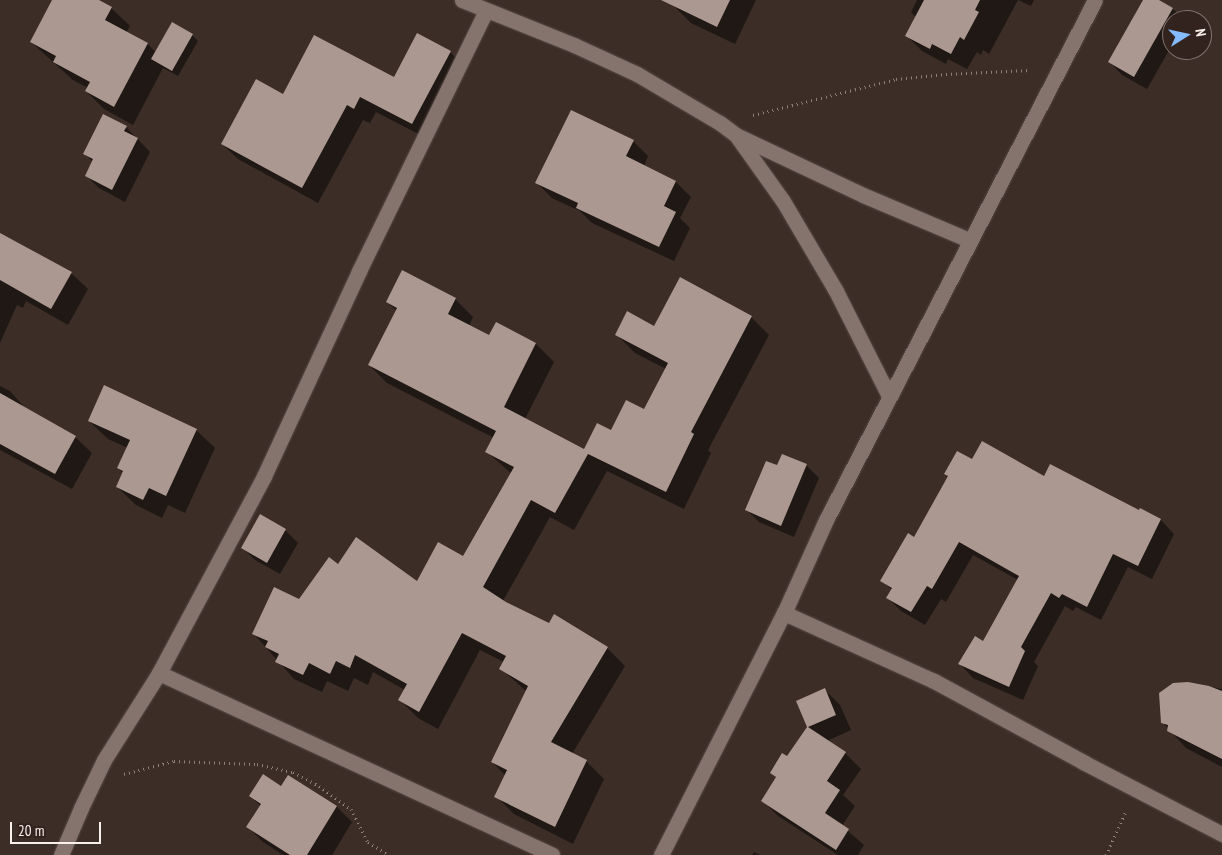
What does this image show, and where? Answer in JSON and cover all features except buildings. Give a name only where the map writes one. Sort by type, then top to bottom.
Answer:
[{"type":"street","points":[[462,0],[574,45],[637,74],[720,123],[736,135],[863,195],[969,240]]},
{"type":"street","points":[[661,855],[784,613],[826,520],[969,240],[1095,0]]},
{"type":"street","points":[[61,855],[102,765],[159,673],[264,476],[363,262],[486,11]]},
{"type":"street","points":[[736,135],[783,201],[831,282],[889,396]]},
{"type":"street","points":[[784,613],[934,680],[1136,790],[1222,834]]},
{"type":"street","points":[[159,673],[552,855]]},
{"type":"path","points":[[720,123],[896,79],[946,74],[1057,70]]},
{"type":"path","points":[[102,765],[123,774],[174,761],[257,764],[293,772],[319,786],[351,809],[368,842],[389,855]]},
{"type":"path","points":[[1106,855],[1136,790]]}]
